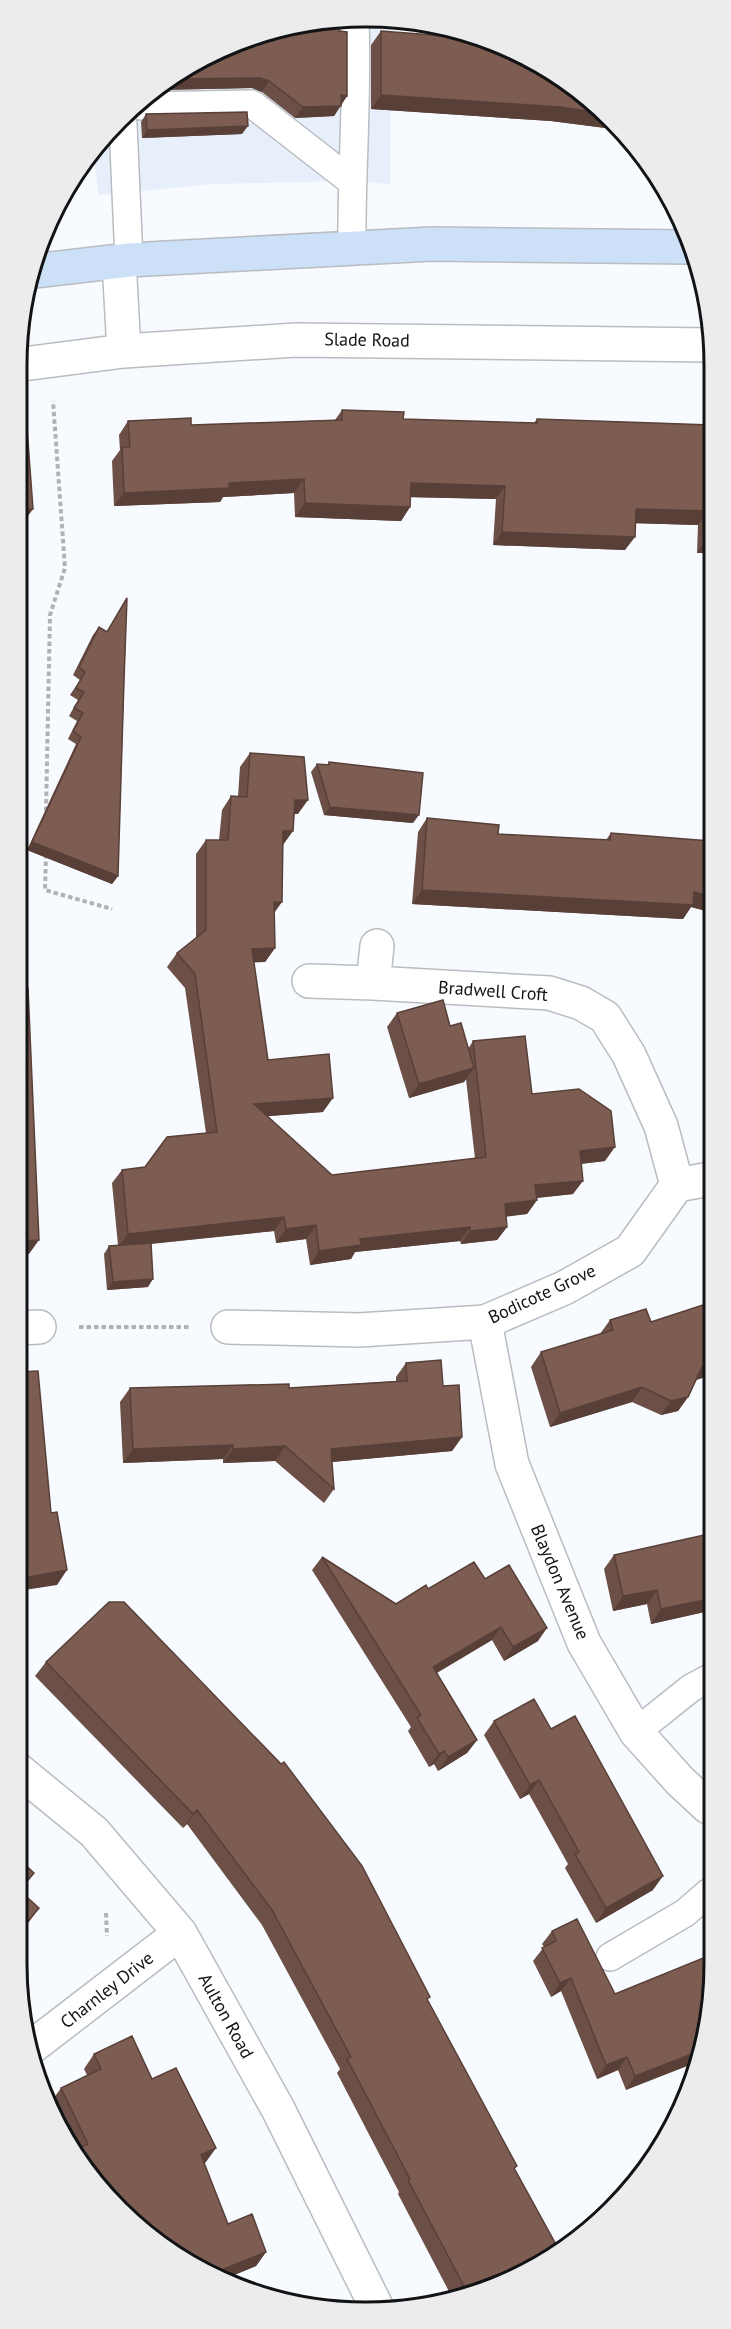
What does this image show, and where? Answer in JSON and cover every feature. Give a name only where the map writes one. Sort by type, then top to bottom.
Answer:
[{"type":"main road","points":[[41,270],[124,261],[432,244],[683,248]]},
{"type":"street","points":[[124,261],[124,351]]},
{"type":"street","name":"Slade Road","points":[[37,363],[124,351],[296,340],[703,345]]},
{"type":"street","points":[[373,983],[377,946]]},
{"type":"street","name":"Bradwell Croft","points":[[309,981],[549,993],[580,1003],[605,1017],[629,1055],[661,1126],[677,1185]]},
{"type":"street","points":[[677,1185],[704,1180]]},
{"type":"street","name":"Bodicote Grove","points":[[228,1327],[359,1330],[485,1322],[564,1288],[630,1251],[677,1185]]},
{"type":"street","name":"Blaydon Avenue","points":[[485,1322],[512,1464],[584,1643],[636,1732],[680,1781],[704,1803]]},
{"type":"street","name":"Aulton Road","points":[[27,1777],[94,1832],[180,1933],[278,2109],[374,2302]]},
{"type":"street","name":"Charnley Drive","points":[[37,2043],[180,1933]]},
{"type":"lane","points":[[352,248],[351,181],[357,78],[355,27]]},
{"type":"lane","points":[[148,106],[252,104],[351,181]]},
{"type":"lane","points":[[123,129],[124,261]]},
{"type":"lane","points":[[636,1732],[704,1680]]},
{"type":"lane","points":[[610,1957],[685,1913],[704,1896]]},
{"type":"path","points":[[37,363],[65,568],[50,615],[46,818]]},
{"type":"path","points":[[46,842],[45,890],[112,909]]},
{"type":"path","points":[[29,1327],[228,1327]]},
{"type":"shaded area","points":[[343,28],[391,28],[390,184],[351,181],[216,184],[99,195],[94,163],[97,159],[142,111],[196,72],[257,45],[299,34]]},
{"type":"building","points":[[339,28],[339,31],[347,32],[347,96],[341,95],[341,106],[303,107],[269,81],[260,78],[185,79],[216,62],[257,45],[321,30]]},
{"type":"building","points":[[381,31],[438,35],[495,53],[535,72],[589,111],[560,107],[381,95]]},
{"type":"building","points":[[247,112],[248,126],[147,130],[146,114]]},
{"type":"building","points":[[342,410],[404,412],[403,419],[537,423],[537,419],[704,425],[704,511],[636,509],[635,537],[502,532],[505,486],[411,483],[410,507],[305,503],[304,479],[229,483],[229,488],[124,493],[122,447],[130,447],[128,421],[191,418],[191,425],[342,420]]},
{"type":"building","points":[[27,428],[33,509],[27,509]]},
{"type":"building","points":[[127,598],[118,876],[32,842],[81,737],[73,731],[83,713],[74,708],[84,692],[76,688],[85,672],[79,667],[99,627],[107,632]]},
{"type":"building","points":[[250,753],[304,757],[308,800],[295,800],[293,831],[283,831],[282,902],[274,902],[275,948],[252,949],[268,1060],[329,1054],[333,1098],[254,1104],[332,1175],[486,1157],[473,1041],[525,1036],[532,1094],[579,1089],[611,1111],[615,1147],[580,1151],[583,1181],[535,1185],[537,1200],[505,1204],[507,1227],[470,1231],[470,1227],[360,1239],[361,1245],[319,1251],[316,1225],[286,1229],[284,1217],[128,1234],[122,1170],[145,1167],[167,1137],[217,1132],[195,974],[177,953],[206,930],[206,840],[228,840],[231,796],[247,797]]},
{"type":"building","points":[[329,762],[423,773],[419,815],[330,807],[317,764],[329,765]]},
{"type":"building","points":[[427,818],[499,825],[498,834],[610,840],[611,833],[704,841],[704,894],[694,892],[693,905],[422,890]]},
{"type":"building","points":[[27,988],[28,988],[39,1240],[27,1241]]},
{"type":"building","points":[[443,1000],[450,1026],[461,1023],[474,1068],[419,1084],[397,1013]]},
{"type":"building","points":[[151,1243],[153,1279],[113,1282],[109,1246]]},
{"type":"building","points":[[704,1305],[704,1366],[688,1397],[671,1401],[642,1387],[560,1413],[541,1352],[613,1330],[610,1320],[646,1309],[651,1322]]},
{"type":"building","points":[[441,1360],[443,1386],[459,1385],[462,1437],[331,1449],[334,1489],[285,1446],[233,1449],[233,1445],[133,1449],[130,1388],[289,1384],[289,1388],[407,1381],[406,1363]]},
{"type":"building","points":[[38,1371],[51,1513],[57,1512],[67,1570],[27,1577],[27,1372]]},
{"type":"building","points":[[704,1535],[704,1600],[661,1609],[657,1590],[623,1596],[614,1555]]},
{"type":"building","points":[[322,1557],[396,1604],[426,1585],[428,1589],[474,1562],[485,1579],[509,1565],[547,1628],[513,1647],[501,1627],[433,1667],[477,1740],[448,1757],[444,1751],[439,1754],[417,1718],[421,1715]]},
{"type":"building","points":[[109,1602],[124,1602],[281,1764],[284,1762],[362,1866],[430,1997],[427,1999],[517,2166],[514,2168],[556,2244],[515,2267],[464,2287],[347,2059],[351,2057],[272,1910],[197,1810],[193,1814],[46,1662]]},
{"type":"building","points":[[534,1699],[551,1729],[575,1716],[663,1876],[606,1908],[575,1854],[579,1852],[539,1780],[530,1785],[494,1721]]},
{"type":"building","points":[[27,1866],[34,1873],[27,1881]]},
{"type":"building","points":[[27,1897],[39,1908],[27,1922]]},
{"type":"building","points":[[577,1919],[615,1994],[704,1958],[701,2008],[691,2054],[635,2076],[627,2057],[606,2065],[571,1978],[560,1983],[542,1948],[556,1941],[552,1931]]},
{"type":"building","points":[[132,2036],[152,2079],[176,2068],[216,2148],[201,2155],[228,2224],[252,2214],[266,2252],[222,2270],[196,2257],[159,2232],[111,2187],[81,2147],[88,2144],[61,2088],[101,2069],[94,2054]]}]
